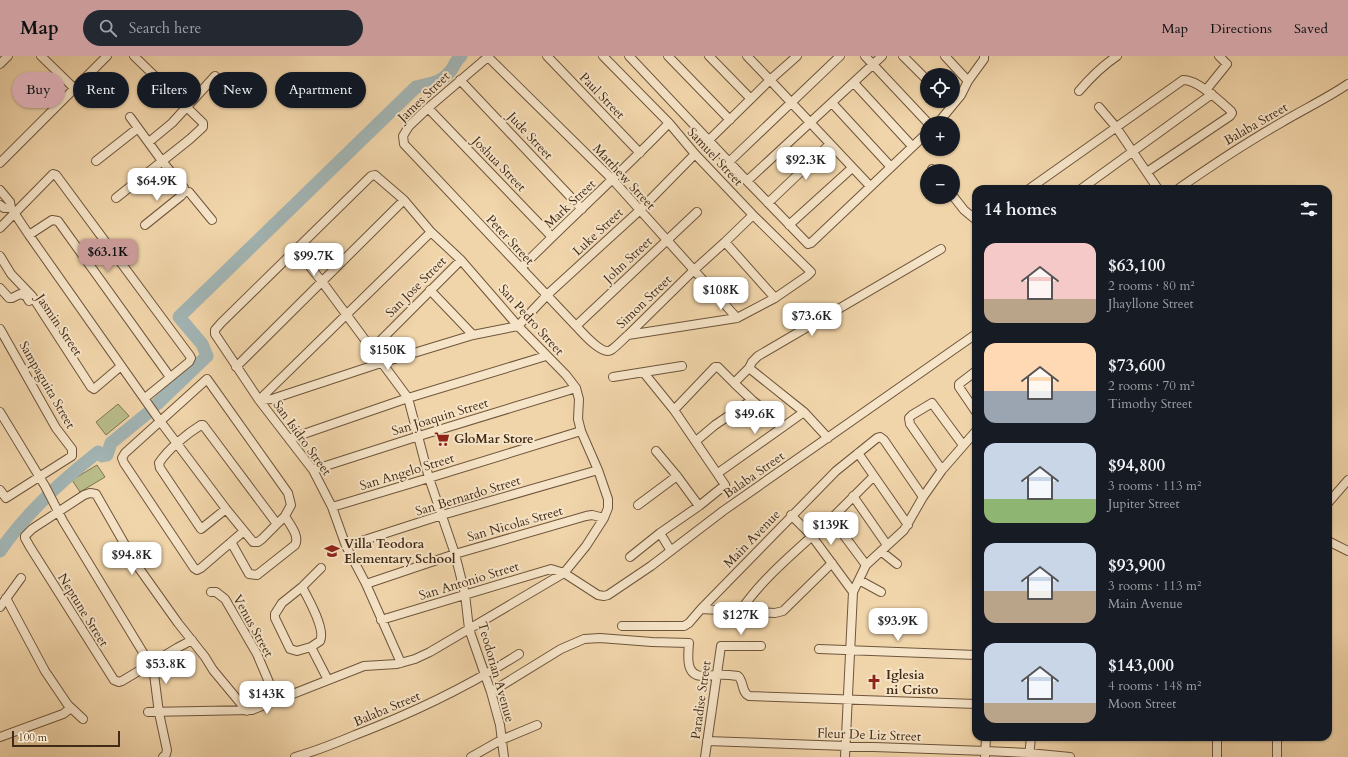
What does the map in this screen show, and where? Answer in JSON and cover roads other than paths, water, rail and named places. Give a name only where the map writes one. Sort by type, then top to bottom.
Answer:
[{"type":"street","points":[[0,64],[8,56]]},
{"type":"street","points":[[41,56],[73,88]]},
{"type":"street","points":[[92,72],[107,56]]},
{"type":"street","points":[[134,56],[150,72]]},
{"type":"street","name":"James Street","points":[[404,144],[403,136],[405,130],[488,56]]},
{"type":"street","name":"Matthew Street","points":[[488,56],[612,180],[737,318]]},
{"type":"street","name":"Paul Street","points":[[546,56],[640,153]]},
{"type":"street","name":"Samuel Street","points":[[603,56],[669,123],[695,154],[753,215],[811,272],[775,298]]},
{"type":"street","points":[[629,56],[808,244],[811,243],[890,166],[920,139]]},
{"type":"street","points":[[668,56],[730,120]]},
{"type":"street","points":[[709,56],[751,99]]},
{"type":"street","points":[[747,56],[870,186]]},
{"type":"street","points":[[709,140],[770,80],[797,56]]},
{"type":"street","points":[[729,162],[840,56]]},
{"type":"street","points":[[865,56],[921,116]]},
{"type":"street","points":[[747,181],[882,56]]},
{"type":"street","points":[[904,56],[920,73]]},
{"type":"street","points":[[945,56],[968,81]]},
{"type":"street","points":[[960,96],[968,81],[984,59],[984,56]]},
{"type":"street","points":[[1079,91],[1094,74],[1117,56]]},
{"type":"street","points":[[1086,185],[1132,152],[1209,92],[1227,64],[1219,56]]},
{"type":"street","name":"Jude Street","points":[[460,80],[582,209]]},
{"type":"street","points":[[1034,185],[1183,80],[1186,80],[1209,92],[1231,111],[1232,114],[1147,172]]},
{"type":"street","points":[[201,91],[209,82]]},
{"type":"street","points":[[854,83],[912,146]]},
{"type":"street","name":"Balaba Street","points":[[1184,185],[1225,156],[1279,124],[1328,98],[1348,84]]},
{"type":"street","points":[[0,163],[73,92]]},
{"type":"street","points":[[832,103],[890,166]]},
{"type":"street","points":[[1099,107],[1116,127],[1155,185]]},
{"type":"street","points":[[116,198],[203,127],[203,124],[185,108],[172,123],[149,142]]},
{"type":"street","name":"Joshua Street","points":[[428,108],[552,237]]},
{"type":"street","points":[[130,117],[184,190],[189,192],[212,220]]},
{"type":"street","name":"Mark Street","points":[[521,268],[669,123]]},
{"type":"street","points":[[96,161],[138,128]]},
{"type":"street","name":"Peter Street","points":[[404,144],[547,296],[601,350]]},
{"type":"street","points":[[768,203],[830,144]]},
{"type":"street","name":"Luke Street","points":[[518,326],[547,296],[639,211],[695,154]]},
{"type":"street","points":[[789,225],[852,168]]},
{"type":"street","points":[[0,228],[13,210],[53,174],[56,175],[191,358],[189,362],[145,398]]},
{"type":"street","name":"San Pedro Street","points":[[296,249],[371,176],[375,175],[404,200],[431,232],[461,260],[518,326],[566,375],[576,388]]},
{"type":"street","points":[[0,190],[10,202],[13,210],[29,235],[160,421],[178,443],[226,509],[244,531],[253,542],[258,542],[286,516],[291,505],[288,494],[206,379],[160,421],[125,453],[122,458],[124,464],[194,568],[197,570],[201,568],[244,531]]},
{"type":"street","points":[[145,225],[181,196],[184,190]]},
{"type":"street","points":[[236,367],[323,283],[404,200]]},
{"type":"street","points":[[959,204],[972,217]]},
{"type":"street","points":[[0,205],[4,208],[13,210]]},
{"type":"street","name":"John Street","points":[[576,326],[697,212]]},
{"type":"street","name":"Simon Street","points":[[601,350],[611,350],[628,335],[753,215]]},
{"type":"street","points":[[29,235],[52,220],[58,221],[170,377]]},
{"type":"street","points":[[260,400],[431,232]]},
{"type":"street","points":[[628,335],[737,318],[775,298],[725,242]]},
{"type":"street","name":"Teodorian Avenue","points":[[296,249],[408,398],[429,478],[455,554],[465,594],[469,630],[492,692],[500,725],[504,757]]},
{"type":"street","name":"San Isidro Street","points":[[296,249],[221,323],[215,330],[215,334],[236,367],[313,470],[332,507],[346,546],[366,584],[401,663]]},
{"type":"street","points":[[734,383],[749,368],[758,356],[941,249]]},
{"type":"street","points":[[0,256],[11,274],[32,296],[91,387],[94,389],[121,366]]},
{"type":"street","name":"San Jose Street","points":[[372,349],[461,260]]},
{"type":"street","name":"Jasmin Street","points":[[0,288],[9,298],[20,294],[26,296],[91,394]]},
{"type":"street","points":[[430,290],[473,335]]},
{"type":"street","points":[[260,400],[266,401],[278,398],[381,363],[473,335],[518,326]]},
{"type":"street","name":"Sampaguita Street","points":[[0,329],[3,341],[56,428],[73,452],[72,456],[39,477]]},
{"type":"street","name":"Balaba Street","points":[[564,573],[590,591],[604,596],[615,591],[724,511],[972,337]]},
{"type":"street","points":[[289,439],[408,398],[546,356]]},
{"type":"street","points":[[613,377],[682,366]]},
{"type":"street","points":[[674,410],[715,367],[718,367],[752,400],[784,426]]},
{"type":"street","points":[[749,368],[804,412],[828,438]]},
{"type":"street","points":[[630,557],[660,533],[724,487],[718,473],[696,441],[674,410],[644,373]]},
{"type":"street","points":[[972,374],[959,384],[960,390],[972,406]]},
{"type":"street","points":[[148,712],[246,711],[364,666],[401,663],[430,652],[564,573],[586,546],[604,518],[608,508],[608,499],[598,470],[581,431],[578,419],[579,399],[576,388]]},
{"type":"street","name":"San Joaquin Street","points":[[313,470],[576,388]]},
{"type":"street","points":[[696,441],[715,425],[752,400]]},
{"type":"street","points":[[942,470],[908,421],[908,418],[929,403],[932,403],[963,445]]},
{"type":"street","points":[[0,412],[45,486],[58,512],[150,664],[154,674],[165,754]]},
{"type":"street","points":[[718,473],[804,412]]},
{"type":"street","points":[[226,509],[201,529],[160,468],[159,463],[162,458],[178,443],[203,425],[277,524]]},
{"type":"street","name":"San Angelo Street","points":[[332,507],[581,431]]},
{"type":"street","points":[[845,757],[853,592],[866,565],[882,552],[887,545],[898,537],[908,525],[923,496],[942,470],[972,435]]},
{"type":"street","name":"Main Avenue","points":[[622,626],[684,626],[689,623],[791,515],[836,471],[877,438],[882,438],[923,496]]},
{"type":"street","points":[[656,451],[699,506]]},
{"type":"street","points":[[858,453],[908,525]]},
{"type":"street","name":"San Bernardo Street","points":[[346,546],[442,515],[598,470]]},
{"type":"street","points":[[638,505],[677,476]]},
{"type":"street","points":[[741,610],[771,575],[874,476]]},
{"type":"street","points":[[0,490],[6,498],[39,477]]},
{"type":"street","points":[[1332,498],[1348,480]]},
{"type":"street","points":[[58,512],[84,495],[93,493],[96,494],[136,564],[213,670],[246,711]]},
{"type":"street","points":[[853,496],[887,545]]},
{"type":"street","name":"Neptune Street","points":[[58,512],[32,529],[25,536],[30,547],[114,680],[119,682],[150,664]]},
{"type":"street","name":"San Nicolas Street","points":[[366,584],[455,554],[586,516],[592,515],[604,518]]},
{"type":"street","points":[[791,515],[811,535],[853,592]]},
{"type":"street","points":[[231,542],[249,574],[257,575],[297,542],[297,538],[286,516]]},
{"type":"street","points":[[831,518],[866,565]]},
{"type":"street","points":[[660,533],[671,551]]},
{"type":"street","points":[[1332,543],[1348,551]]},
{"type":"street","points":[[882,552],[897,564]]},
{"type":"street","points":[[701,609],[775,613],[783,611],[832,563]]},
{"type":"street","points":[[302,588],[319,623],[322,634],[320,641],[311,647],[297,651],[290,649],[275,618],[275,614],[282,602],[302,588],[321,568]]},
{"type":"street","name":"San Antonio Street","points":[[381,620],[551,569],[564,573]]},
{"type":"street","points":[[0,607],[21,578]]},
{"type":"street","points":[[859,580],[881,592]]},
{"type":"street","name":"Venus Street","points":[[211,592],[216,592],[225,599],[257,654],[277,700]]},
{"type":"street","points":[[6,598],[45,671],[71,708],[83,719]]},
{"type":"street","points":[[492,692],[561,649],[584,639],[616,638],[652,642],[689,643],[688,653],[690,670],[694,674],[702,676],[738,676],[741,678],[744,690],[749,696],[972,704]]},
{"type":"street","points":[[150,664],[192,640]]},
{"type":"street","name":"Paradise Street","points":[[705,757],[721,646],[761,646]]},
{"type":"street","points":[[311,647],[328,680]]},
{"type":"street","points":[[819,649],[972,655]]},
{"type":"street","name":"Balaba Street","points":[[295,757],[379,726],[447,696],[486,676],[520,654]]},
{"type":"street","points":[[0,737],[63,714],[71,708]]},
{"type":"street","points":[[471,757],[501,740],[538,725]]},
{"type":"street","name":"Fleur De Liz Street","points":[[708,741],[1070,757]]},
{"type":"street","points":[[985,754],[986,741]]},
{"type":"street","points":[[1029,755],[1031,741]]},
{"type":"street","points":[[1216,757],[1217,741]]},
{"type":"street","points":[[1277,741],[1277,757]]},
{"type":"waterway","points":[[157,404],[207,356],[202,344],[179,317],[416,87],[440,80],[448,74],[461,56]]},
{"type":"waterway","points":[[0,551],[21,524],[45,498],[98,452],[102,456],[107,455],[111,443],[149,412]]},
{"type":"place","name":"GloMar Store","points":[[442,439]]},
{"type":"place","name":"Villa Teodora Elementary School","points":[[332,551]]},
{"type":"place","name":"Iglesia ni Cristo","points":[[874,682]]}]
